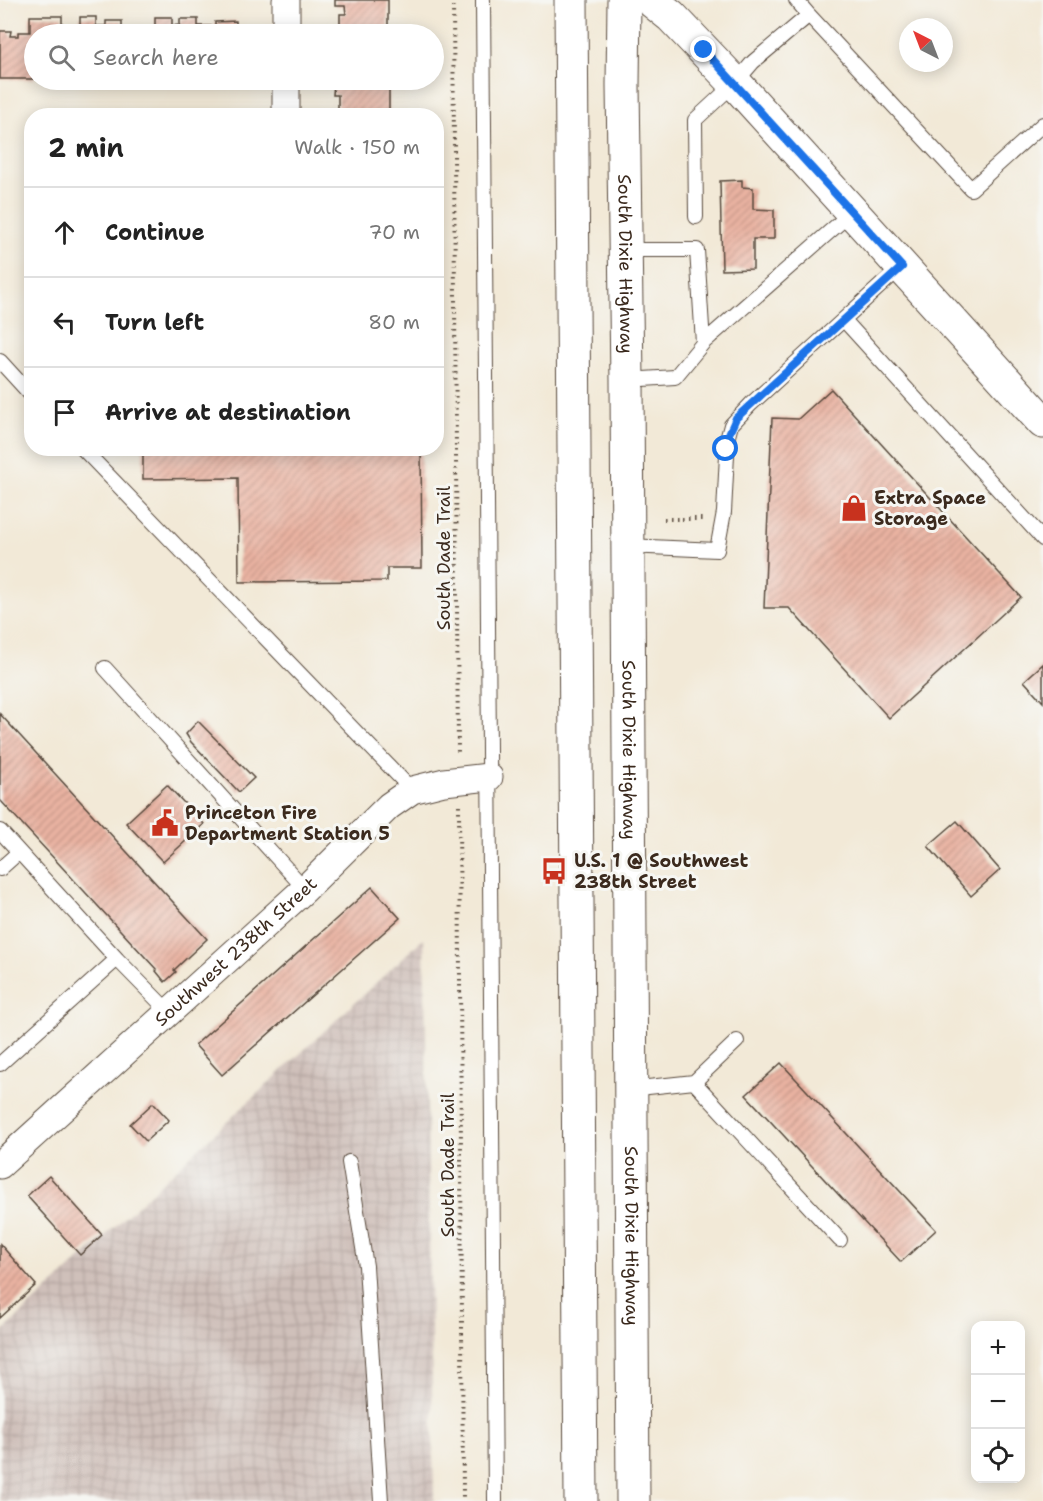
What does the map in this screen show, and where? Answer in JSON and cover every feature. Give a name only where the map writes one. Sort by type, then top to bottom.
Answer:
[{"type":"main road","points":[[571,0],[580,1501]]},
{"type":"main road","name":"South Dixie Highway","points":[[624,0],[633,1501]]},
{"type":"main road","points":[[651,0],[670,16],[735,83],[1043,422]]},
{"type":"street","points":[[286,0],[286,24]]},
{"type":"street","points":[[286,90],[286,108]]},
{"type":"street","name":"Southwest 238th Street","points":[[0,1165],[305,889],[389,806],[412,790],[451,781],[489,777]]},
{"type":"lane","points":[[483,0],[495,1501]]},
{"type":"lane","points":[[796,0],[971,189],[1043,124]]},
{"type":"lane","points":[[696,217],[695,120],[735,83],[753,62],[809,15]]},
{"type":"lane","points":[[627,380],[675,377],[703,343],[852,212]]},
{"type":"lane","points":[[624,250],[698,250],[703,343]]},
{"type":"lane","points":[[627,546],[717,550],[724,512],[726,449],[731,425],[751,404],[902,267]]},
{"type":"lane","points":[[843,320],[1043,539]]},
{"type":"lane","points":[[0,361],[24,387]]},
{"type":"lane","points":[[90,456],[412,790]]},
{"type":"lane","points":[[105,668],[305,889]]},
{"type":"lane","points":[[0,831],[117,959],[169,1012]]},
{"type":"lane","points":[[0,869],[19,852]]},
{"type":"lane","points":[[0,1064],[117,959]]},
{"type":"lane","points":[[630,1089],[694,1082],[737,1041]]},
{"type":"lane","points":[[694,1082],[840,1240]]},
{"type":"lane","points":[[350,1162],[366,1266],[381,1501]]},
{"type":"path","name":"South Dade Trail","points":[[453,0],[458,720]]},
{"type":"path","points":[[664,519],[705,519]]},
{"type":"path","name":"South Dade Trail","points":[[459,830],[464,1501]]},
{"type":"shaded area","points":[[424,938],[434,1501],[2,1501],[0,1499],[0,1334]]},
{"type":"building","points":[[335,0],[388,0],[388,24],[340,24],[340,14],[346,14],[345,6],[335,6]]},
{"type":"building","points":[[30,16],[62,16],[62,24],[30,24]]},
{"type":"building","points":[[80,17],[96,17],[96,24],[80,24]]},
{"type":"building","points":[[155,17],[172,17],[172,24],[155,24]]},
{"type":"building","points":[[180,19],[198,19],[198,24],[180,24]]},
{"type":"building","points":[[106,21],[122,21],[122,24],[106,24]]},
{"type":"building","points":[[236,21],[236,24],[215,24],[215,22]]},
{"type":"building","points":[[0,31],[11,31],[10,36],[18,36],[18,32],[24,32],[24,79],[0,79]]},
{"type":"building","points":[[333,90],[389,90],[389,108],[338,108],[338,95],[333,95]]},
{"type":"building","points":[[742,180],[742,187],[753,188],[753,209],[774,210],[774,239],[753,239],[753,269],[722,270],[720,181]]},
{"type":"building","name":"Extra Space Storage","points":[[831,389],[1021,597],[889,718],[789,608],[764,608],[772,418],[798,419]]},
{"type":"building","points":[[143,456],[421,456],[422,568],[387,568],[387,581],[239,582],[238,478],[143,479]]},
{"type":"building","points":[[1043,664],[1043,702],[1024,681]]},
{"type":"building","points":[[0,714],[207,939],[174,970],[176,972],[165,982],[157,970],[0,800]]},
{"type":"building","points":[[198,721],[254,778],[239,792],[186,734]]},
{"type":"building","name":"Princeton Fire Department Station 5","points":[[167,785],[204,824],[163,862],[126,823]]},
{"type":"building","points":[[957,821],[1000,870],[971,896],[928,846]]},
{"type":"building","points":[[372,887],[400,918],[222,1075],[195,1045]]},
{"type":"building","points":[[781,1063],[936,1230],[901,1262],[746,1095]]},
{"type":"building","points":[[153,1103],[169,1120],[146,1141],[130,1124]]},
{"type":"building","points":[[49,1176],[102,1235],[80,1255],[27,1196]]},
{"type":"building","points":[[0,1244],[36,1285],[0,1318]]},
{"type":"place","name":"Extra Space Storage","points":[[854,508]]},
{"type":"place","name":"Princeton Fire Department Station 5","points":[[165,823]]},
{"type":"place","name":"U.S. 1 @ Southwest 238th Street","points":[[554,871]]},
{"type":"route","points":[[704,50],[902,267],[736,418],[731,425],[726,449]]}]
